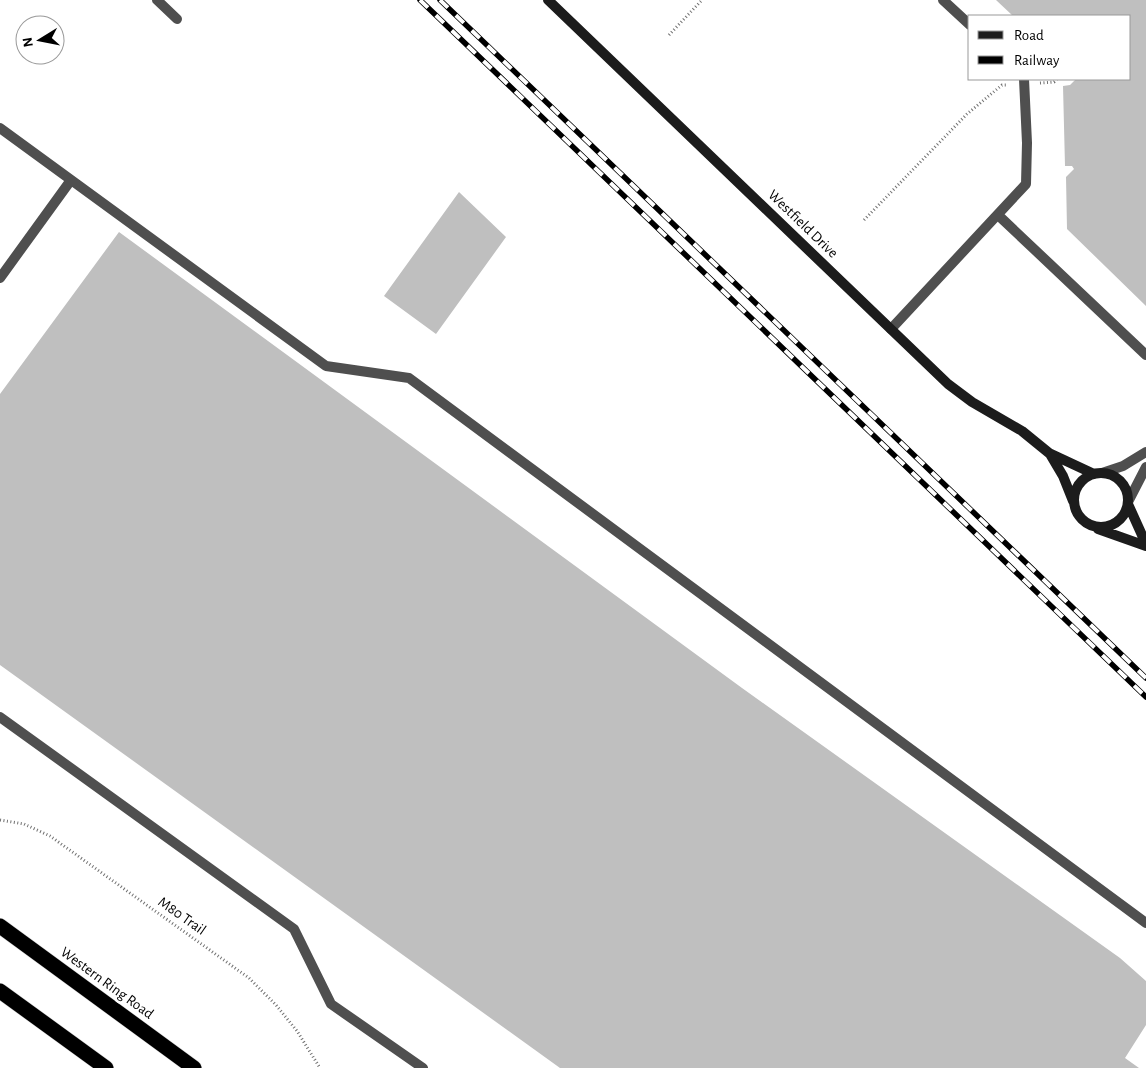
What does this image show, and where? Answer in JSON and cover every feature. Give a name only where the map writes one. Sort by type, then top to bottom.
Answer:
[{"type":"highway","name":"Western Ring Road","points":[[0,926],[194,1068]]},
{"type":"highway","points":[[0,991],[106,1068]]},
{"type":"main road","name":"Westfield Drive","points":[[548,0],[948,384],[972,402],[1022,432],[1050,453],[1098,473]]},
{"type":"main road","name":"Westfield Drive","points":[[1050,453],[1067,484],[1075,509]]},
{"type":"main road","points":[[1098,473],[1111,475],[1121,482],[1127,492],[1128,503],[1146,545],[1095,528],[1081,519],[1075,509],[1074,494],[1078,485],[1085,478],[1098,473]]},
{"type":"main road","points":[[1095,528],[1117,523],[1124,514],[1128,503]]},
{"type":"street","points":[[157,0],[177,19]]},
{"type":"street","points":[[943,0],[968,23]]},
{"type":"street","points":[[891,329],[1026,184],[1025,81]]},
{"type":"street","points":[[0,128],[326,366],[409,378],[1146,923]]},
{"type":"street","points":[[0,278],[71,180]]},
{"type":"street","points":[[998,215],[1146,355]]},
{"type":"street","points":[[1098,473],[1123,466],[1146,452]]},
{"type":"street","points":[[1128,503],[1146,467]]},
{"type":"street","points":[[0,717],[294,930],[331,1004],[423,1068]]},
{"type":"path","points":[[669,35],[702,0]]},
{"type":"path","points":[[864,220],[967,114],[1002,85],[1025,81],[1054,82],[1056,80]]},
{"type":"path","name":"M80 Trail","points":[[0,820],[24,824],[50,836],[249,978],[298,1031],[320,1068]]},
{"type":"building","points":[[996,0],[1146,0],[1146,306],[1067,229],[1066,177],[1074,169],[1072,166],[1065,166],[1063,86],[1070,85],[1075,80],[1131,80],[1131,15],[1012,15]]},
{"type":"building","points":[[459,192],[506,237],[436,334],[384,296]]},
{"type":"building","points":[[119,232],[742,688],[1120,958],[1146,981],[1146,1025],[1125,1058],[1139,1068],[560,1068],[0,665],[0,394]]},
{"type":"railway","points":[[420,0],[1146,697]]},
{"type":"railway","points":[[440,0],[1146,678]]}]
